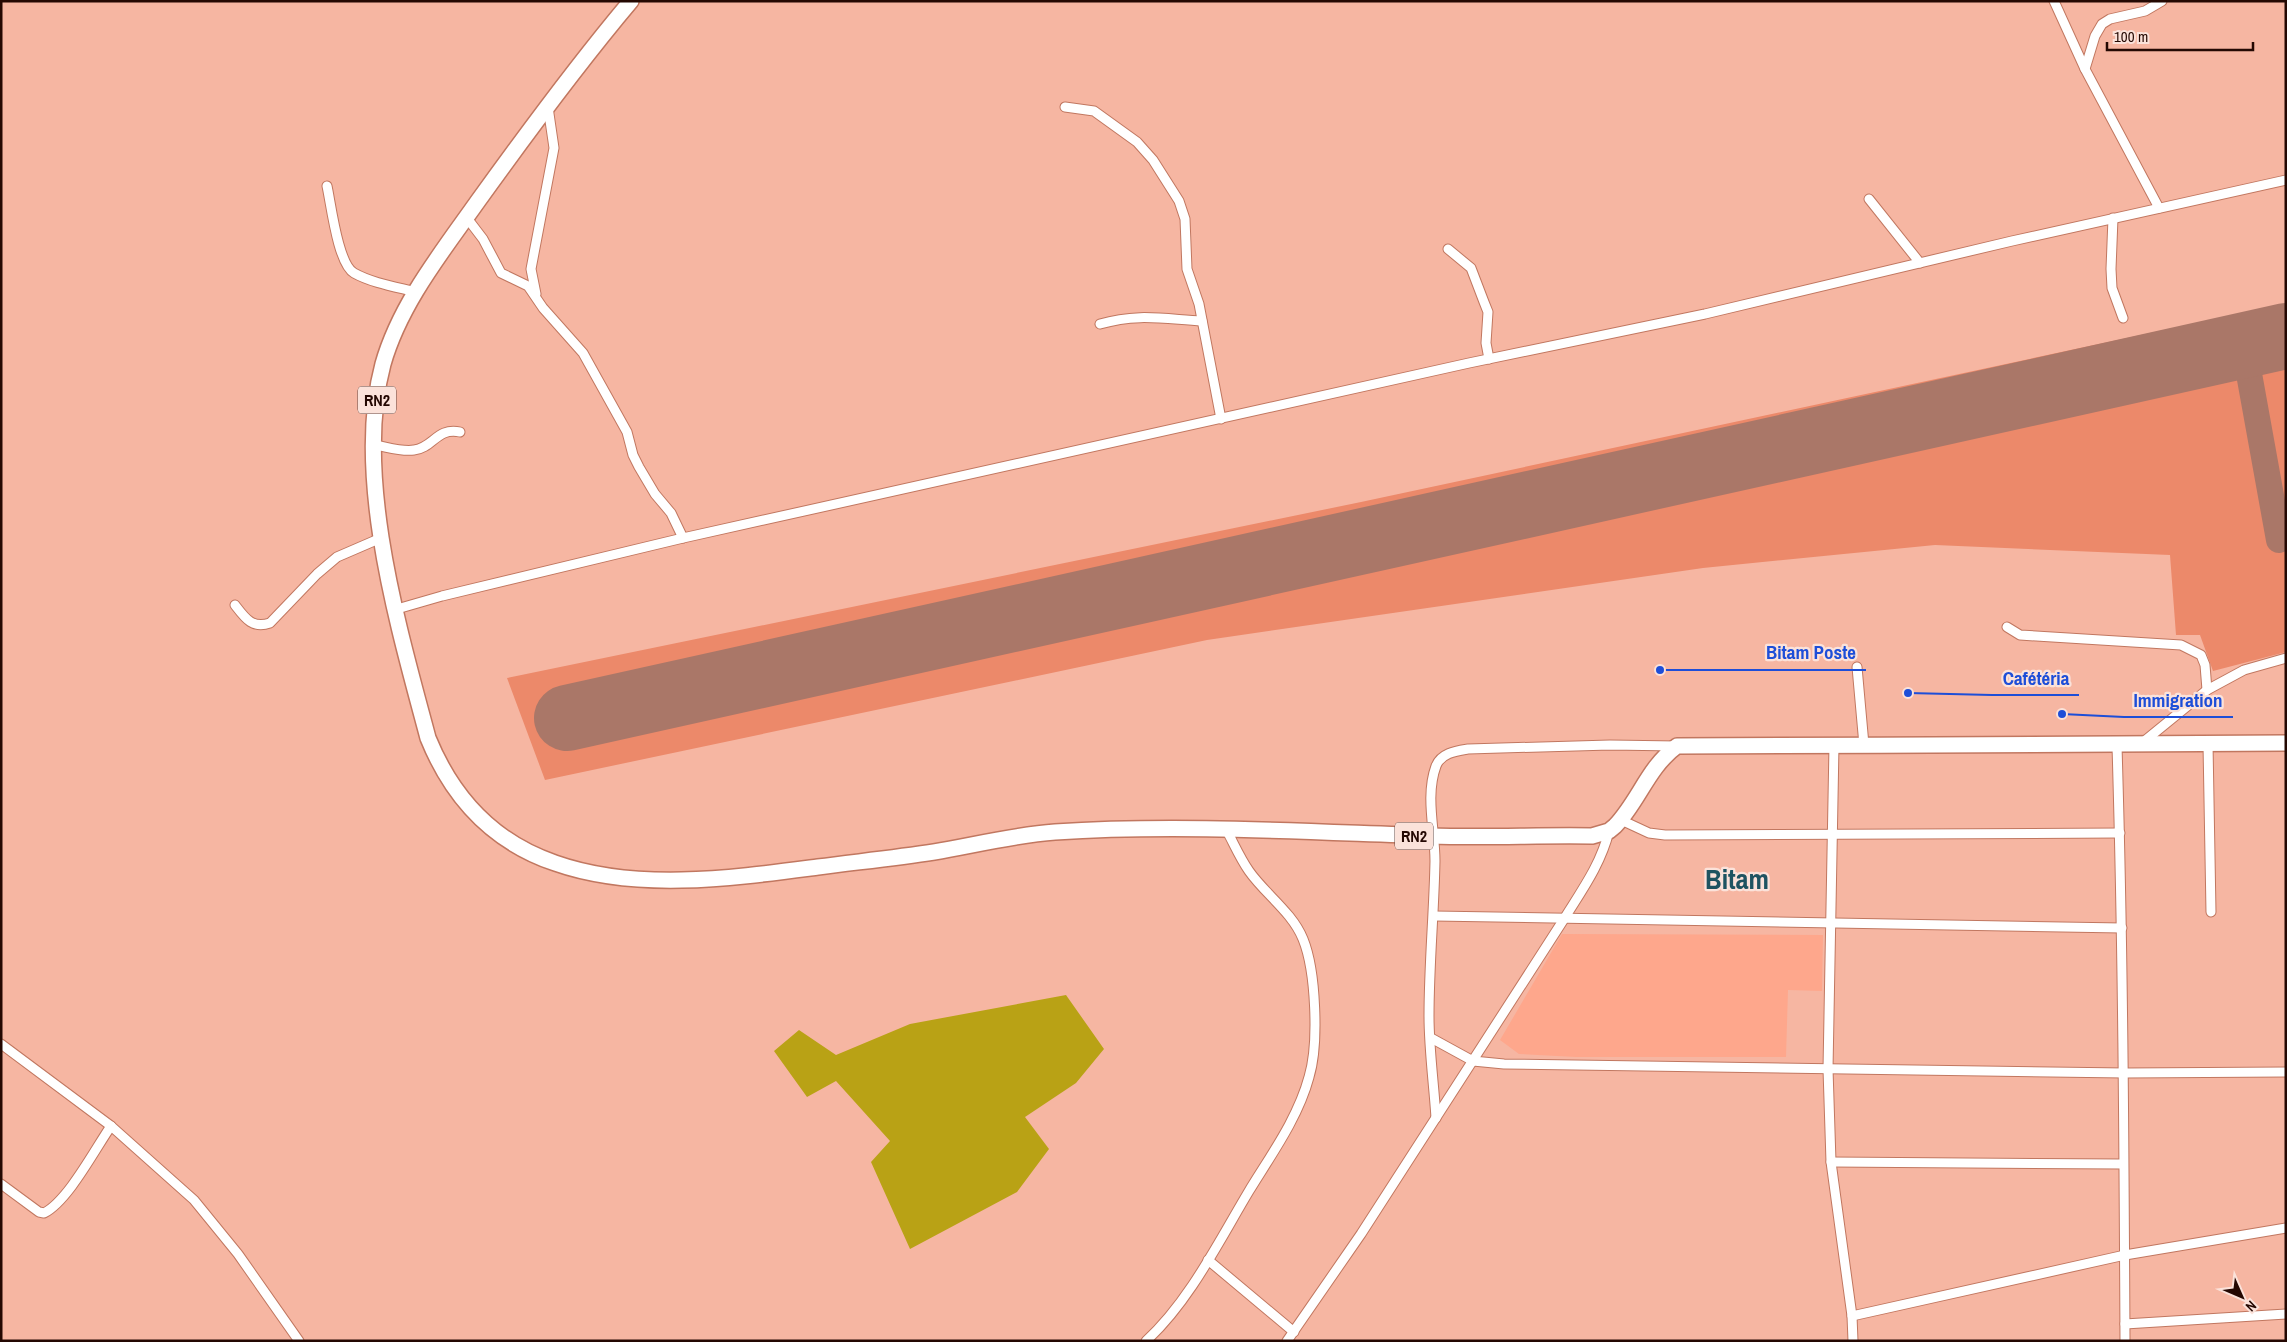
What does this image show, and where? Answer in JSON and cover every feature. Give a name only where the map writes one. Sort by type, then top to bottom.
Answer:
[{"type":"highway","name":"RN2","points":[[631,1],[548,107],[416,292],[391,340],[383,366],[377,400],[375,490],[381,538],[428,738],[440,768],[464,801],[509,842],[556,864],[630,878],[696,880],[755,876],[936,851],[1015,836],[1120,830],[1434,836],[1592,836],[1608,831],[1621,820],[1656,766],[1664,756],[1677,746]]},
{"type":"highway","points":[[1677,746],[2046,744],[2117,746],[2286,743]]},
{"type":"street","points":[[2054,1],[2085,69],[2159,208]]},
{"type":"street","points":[[2085,69],[2095,36],[2102,24],[2110,19],[2145,11],[2162,1]]},
{"type":"street","points":[[536,296],[531,269],[554,148],[548,107]]},
{"type":"street","points":[[1065,107],[1094,111],[1103,115],[1137,142],[1154,160],[1169,183],[1183,211],[1187,269],[1202,321],[1221,420]]},
{"type":"street","points":[[397,609],[442,596],[683,538],[1489,359],[1705,314],[2113,218],[2286,180]]},
{"type":"street","points":[[327,186],[338,239],[346,266],[352,272],[363,277],[416,292]]},
{"type":"street","points":[[1869,199],[1920,263]]},
{"type":"street","points":[[467,218],[483,239],[501,273],[528,286],[547,313],[584,353],[628,432],[633,455],[656,494],[671,513],[683,538]]},
{"type":"street","points":[[2113,218],[2112,288],[2122,318]]},
{"type":"street","points":[[1448,249],[1471,268],[1488,312],[1486,343],[1489,359]]},
{"type":"street","points":[[1100,324],[1122,317],[1141,316],[1202,321]]},
{"type":"street","points":[[375,445],[414,450],[422,448],[444,432],[451,430],[460,432]]},
{"type":"street","points":[[234,606],[253,624],[262,625],[270,623],[317,574],[337,557],[381,538]]},
{"type":"street","points":[[2007,626],[2020,635],[2181,645],[2201,655],[2207,690]]},
{"type":"street","points":[[2139,745],[2207,690],[2244,670],[2286,658]]},
{"type":"street","points":[[1857,667],[1864,745]]},
{"type":"street","points":[[2208,744],[2210,912]]},
{"type":"street","points":[[1834,745],[1828,1069],[1831,1162],[1852,1316],[1853,1341]]},
{"type":"street","points":[[1436,1118],[1429,982],[1434,916],[1434,836],[1431,794],[1436,766],[1440,760],[1455,751],[1502,747],[1677,746]]},
{"type":"street","points":[[2117,746],[2125,1073],[2122,1164],[2125,1341]]},
{"type":"street","points":[[1621,820],[1649,833],[1665,834],[2120,833]]},
{"type":"street","points":[[1146,1341],[1162,1326],[1208,1260],[1293,1116],[1309,1078],[1315,1051],[1311,968],[1303,939],[1296,926],[1249,872],[1227,831]]},
{"type":"street","points":[[1287,1341],[1361,1234],[1564,919],[1604,852],[1608,831]]},
{"type":"street","points":[[1434,916],[2122,928]]},
{"type":"street","points":[[1431,1038],[1473,1061],[1504,1064],[2125,1073],[2286,1072]]},
{"type":"street","points":[[1,1044],[111,1126],[194,1200],[214,1222],[299,1341]]},
{"type":"street","points":[[1,1184],[39,1212],[49,1211],[79,1175],[111,1126]]},
{"type":"street","points":[[1831,1162],[2122,1164]]},
{"type":"street","points":[[1852,1316],[2124,1255],[2286,1228]]},
{"type":"street","points":[[1208,1260],[1294,1332]]},
{"type":"street","points":[[2125,1324],[2286,1314]]},
{"type":"shaded area","points":[[2286,304],[2286,652],[2213,671],[2200,635],[2176,635],[2170,555],[1935,545],[1703,568],[1207,640],[545,780],[507,678],[1361,502]]},
{"type":"shaded area","points":[[1562,934],[1823,935],[1822,991],[1788,990],[1786,1057],[1576,1057],[1519,1054],[1500,1040]]},
{"type":"shaded area","points":[[1066,995],[1104,1049],[1076,1083],[1025,1117],[1049,1149],[1017,1192],[910,1249],[871,1162],[890,1141],[836,1081],[807,1097],[774,1051],[799,1030],[836,1055],[910,1024]]},
{"type":"taxiway","points":[[2244,346],[2279,540]]},
{"type":"runway","points":[[567,718],[2286,336]]},
{"type":"place","name":"Bitam Poste","points":[[1660,670]]},
{"type":"place","name":"Cafétéria","points":[[1908,693]]},
{"type":"place","name":"Immigration","points":[[2062,714]]},
{"type":"district","name":"Bitam","points":[[1737,879]]}]
